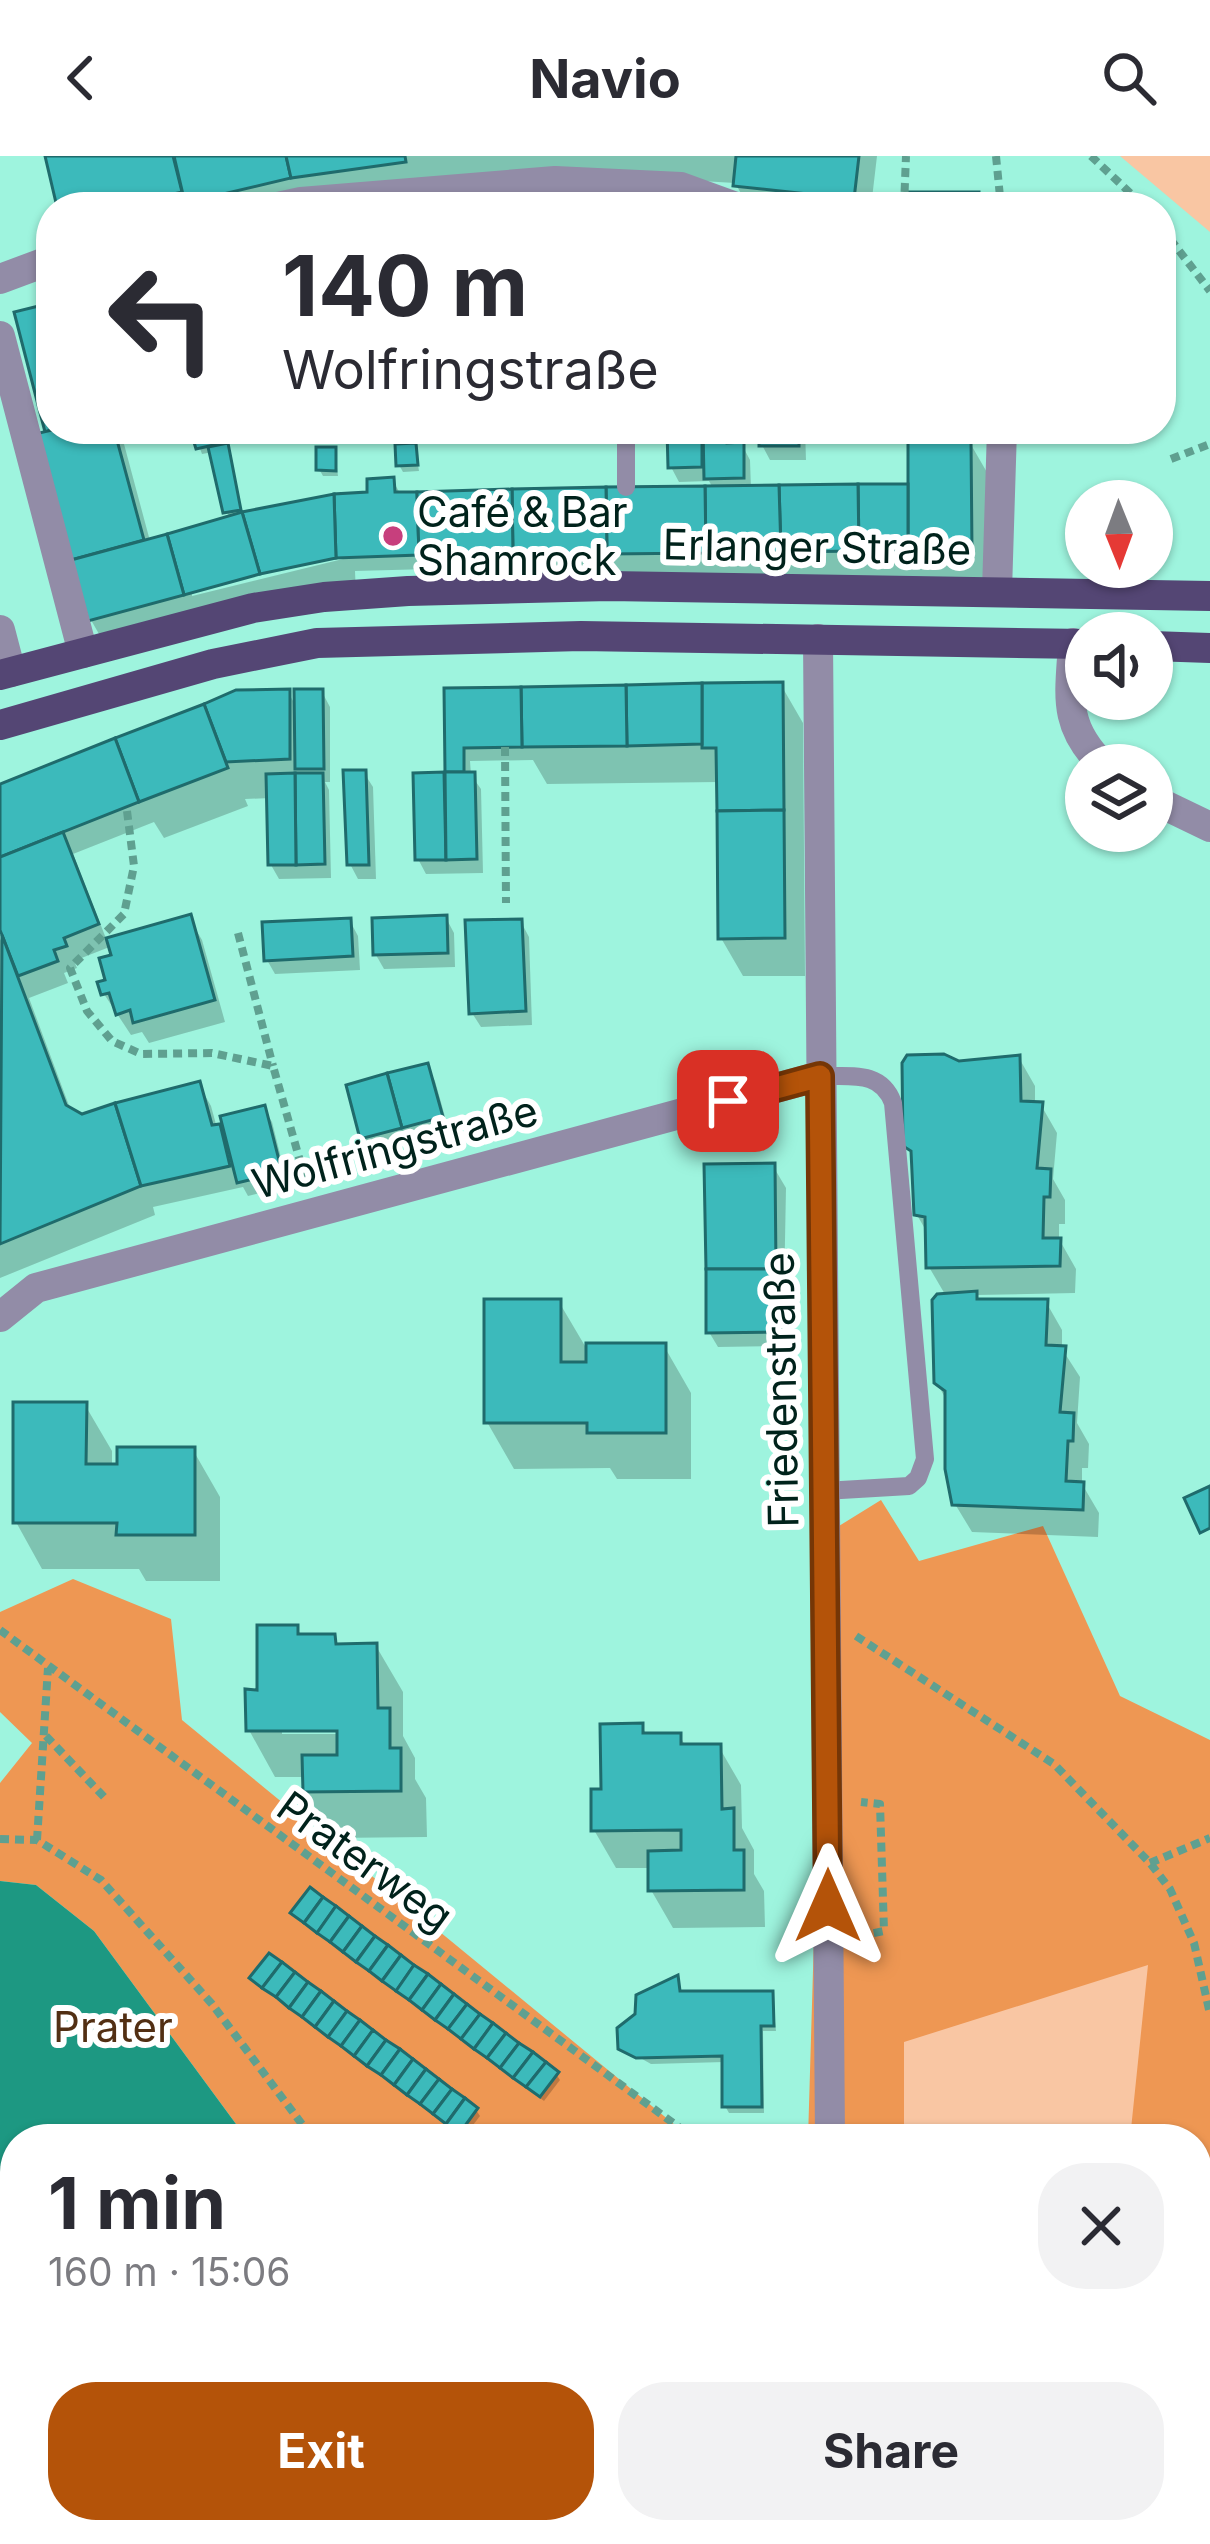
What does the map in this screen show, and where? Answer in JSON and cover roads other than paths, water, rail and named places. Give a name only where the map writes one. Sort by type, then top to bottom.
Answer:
[{"type":"main road","name":"Erlanger Straße","points":[[5,674],[253,608],[408,591],[609,586],[1210,596]]},
{"type":"main road","points":[[0,725],[213,664],[317,643],[580,636],[1065,644]]},
{"type":"main road","points":[[1173,647],[1210,648]]},
{"type":"street","points":[[428,192],[555,182],[681,187],[695,192]]},
{"type":"street","points":[[0,279],[36,266]]},
{"type":"street","points":[[0,336],[82,653]]},
{"type":"street","points":[[997,591],[1002,444]]},
{"type":"street","points":[[0,630],[5,674]]},
{"type":"street","name":"Friedenstraße","points":[[818,639],[830,2124]]},
{"type":"street","points":[[1173,809],[1210,827]]},
{"type":"street","name":"Wolfringstraße","points":[[0,1317],[36,1288],[820,1076]]},
{"type":"lane","points":[[626,444],[626,487]]},
{"type":"lane","points":[[820,1076],[874,1077],[887,1087],[893,1103],[926,1459],[919,1478],[909,1486],[824,1491]]},
{"type":"place","name":"Café & Bar Shamrock","points":[[393,536]]},
{"type":"park label","name":"Prater","points":[[113,2027]]}]
